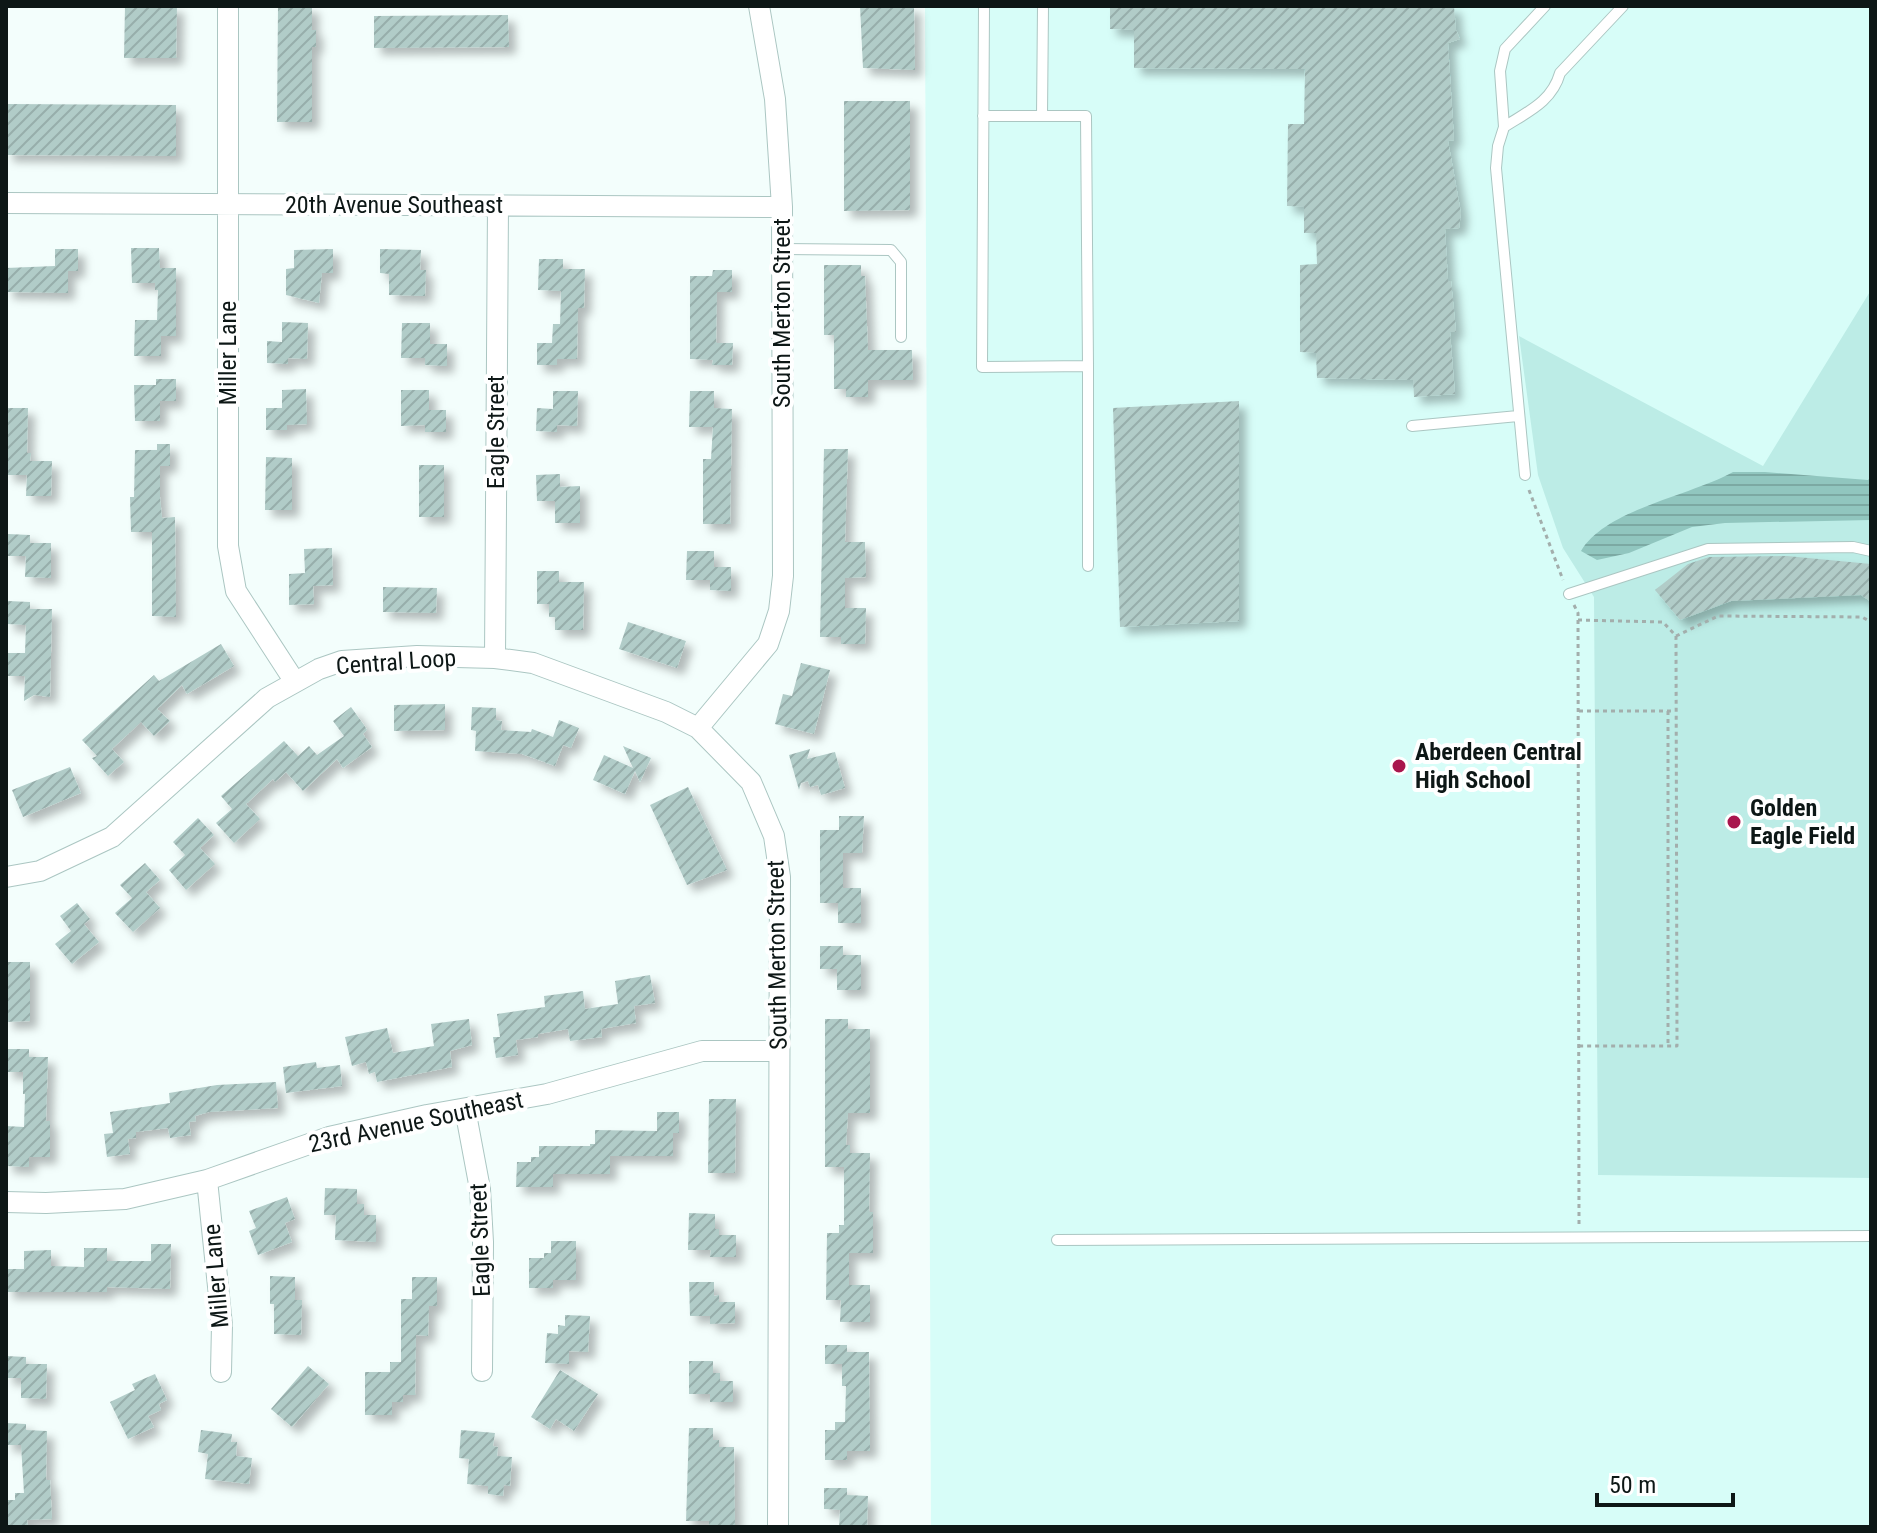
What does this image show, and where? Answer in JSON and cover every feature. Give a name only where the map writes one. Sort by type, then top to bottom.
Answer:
[{"type":"street","name":"Miller Lane","points":[[228,6],[228,530],[231,573],[236,591],[295,682]]},
{"type":"street","name":"South Merton Street","points":[[759,6],[775,99],[782,207],[783,576],[779,611],[768,644],[698,728],[751,782],[774,836],[780,877],[778,1527]]},
{"type":"street","name":"20th Avenue Southeast","points":[[6,203],[782,207]]},
{"type":"street","name":"Eagle Street","points":[[495,658],[498,205]]},
{"type":"street","name":"Central Loop","points":[[6,877],[40,871],[112,837],[267,698],[319,669],[342,661],[417,656],[495,658],[533,663],[582,678],[698,728]]},
{"type":"street","name":"23rd Avenue Southeast","points":[[6,1202],[125,1199],[207,1180],[329,1137],[547,1094],[702,1051],[779,1051]]},
{"type":"street","name":"Eagle Street","points":[[465,1109],[480,1189],[483,1242],[482,1371]]},
{"type":"street","name":"Miller Lane","points":[[207,1180],[222,1325],[221,1372]]},
{"type":"lane","points":[[984,6],[982,367],[1088,366]]},
{"type":"lane","points":[[1042,116],[1043,6]]},
{"type":"lane","points":[[1525,475],[1496,168],[1504,127],[1500,71],[1505,49],[1545,6]]},
{"type":"lane","points":[[1504,127],[1546,100],[1557,86],[1560,73],[1623,6]]},
{"type":"lane","points":[[983,116],[1086,116],[1088,566]]},
{"type":"lane","points":[[782,249],[891,250],[901,262],[901,337]]},
{"type":"lane","points":[[1412,426],[1518,416]]},
{"type":"lane","points":[[1569,594],[1708,549],[1853,547],[1871,551]]},
{"type":"lane","points":[[1057,1240],[1871,1236]]},
{"type":"path","points":[[1525,475],[1535,511],[1578,613],[1579,1238]]},
{"type":"path","points":[[1676,636],[1718,616],[1862,617],[1871,622]]},
{"type":"path","points":[[1578,620],[1663,622],[1676,636],[1677,1046],[1579,1046]]},
{"type":"path","points":[[1579,711],[1676,711]]},
{"type":"path","points":[[1668,711],[1668,1047]]},
{"type":"shaded area","name":"Aberdeen Central High School","points":[[925,6],[1871,6],[1871,1527],[931,1527]]},
{"type":"shaded area","name":"Golden Eagle Field","points":[[1871,290],[1871,1178],[1598,1175],[1594,597],[1563,548],[1538,475],[1519,336],[1763,466]]},
{"type":"shaded area","points":[[1733,472],[1868,480],[1871,477],[1871,520],[1725,523],[1692,527],[1629,553],[1597,560],[1581,551],[1609,524]]},
{"type":"building","points":[[125,6],[177,6],[176,58],[124,58]]},
{"type":"building","points":[[278,6],[312,6],[316,47],[312,47],[312,122],[277,122]]},
{"type":"building","points":[[860,6],[914,6],[915,70],[863,68]]},
{"type":"building","points":[[1110,6],[1454,6],[1460,39],[1448,43],[1454,140],[1448,141],[1461,213],[1459,228],[1445,229],[1448,281],[1451,281],[1456,332],[1450,332],[1455,394],[1414,397],[1413,380],[1317,378],[1316,353],[1300,352],[1300,265],[1317,264],[1316,233],[1304,233],[1304,207],[1287,206],[1288,124],[1304,124],[1305,69],[1134,68],[1134,30],[1110,29]]},
{"type":"building","points":[[508,15],[509,47],[374,48],[374,16]]},
{"type":"building","points":[[844,101],[910,101],[910,210],[844,211]]},
{"type":"building","points":[[6,104],[176,105],[176,156],[6,155]]},
{"type":"building","points":[[131,248],[159,248],[160,268],[176,268],[176,336],[161,336],[161,356],[134,356],[135,320],[157,320],[158,290],[155,290],[155,283],[132,283]]},
{"type":"building","points":[[55,249],[78,249],[78,271],[68,271],[68,293],[6,292],[6,268],[55,266]]},
{"type":"building","points":[[333,249],[333,273],[322,273],[319,303],[286,295],[286,269],[294,268],[294,250]]},
{"type":"building","points":[[380,249],[421,250],[420,270],[426,270],[425,296],[389,295],[389,274],[380,273]]},
{"type":"building","points":[[539,259],[563,259],[563,269],[585,269],[584,308],[578,308],[577,359],[557,359],[557,365],[537,365],[537,343],[552,343],[553,324],[560,324],[561,291],[538,290]]},
{"type":"building","points":[[824,265],[861,265],[861,276],[865,276],[868,350],[912,350],[913,380],[868,380],[868,397],[846,397],[846,389],[834,389],[834,335],[824,335]]},
{"type":"building","points":[[713,270],[732,270],[732,292],[717,292],[716,343],[733,343],[732,365],[712,365],[713,360],[690,359],[690,276],[712,276]]},
{"type":"building","points":[[282,322],[308,323],[307,359],[288,358],[288,364],[267,363],[267,341],[282,342]]},
{"type":"building","points":[[402,323],[430,323],[430,344],[447,344],[447,366],[425,365],[425,358],[401,358]]},
{"type":"building","points":[[156,379],[176,379],[176,401],[160,401],[160,421],[135,421],[134,385],[156,385]]},
{"type":"building","points":[[306,389],[307,424],[287,425],[287,430],[266,430],[266,408],[282,408],[282,390]]},
{"type":"building","points":[[401,390],[429,390],[429,410],[446,410],[446,432],[425,432],[425,425],[401,426]]},
{"type":"building","points":[[553,391],[578,391],[577,426],[557,425],[557,432],[536,431],[537,408],[553,409]]},
{"type":"building","points":[[690,391],[714,391],[714,408],[732,409],[730,524],[703,524],[703,459],[711,459],[713,427],[689,427]]},
{"type":"building","points":[[1239,401],[1239,621],[1120,627],[1113,408]]},
{"type":"building","points":[[6,408],[28,408],[27,453],[31,453],[30,461],[52,461],[51,496],[26,496],[27,475],[7,475]]},
{"type":"building","points":[[157,444],[170,444],[170,466],[160,466],[160,497],[162,518],[175,517],[176,617],[152,616],[152,532],[131,532],[130,497],[134,497],[135,450],[157,450]]},
{"type":"building","points":[[824,449],[848,449],[845,542],[865,542],[866,577],[845,578],[845,608],[866,608],[865,644],[841,644],[841,637],[820,637]]},
{"type":"building","points":[[266,457],[292,458],[292,510],[265,510]]},
{"type":"building","points":[[419,465],[444,465],[444,517],[419,517]]},
{"type":"building","points":[[560,474],[560,487],[580,486],[580,523],[555,523],[555,501],[537,501],[536,475]]},
{"type":"building","points":[[8,534],[30,535],[30,543],[51,543],[51,578],[25,577],[26,556],[8,556]]},
{"type":"building","points":[[332,548],[333,585],[313,586],[314,604],[289,605],[289,574],[305,573],[304,549]]},
{"type":"building","points":[[687,551],[714,551],[714,567],[731,567],[731,591],[710,590],[710,580],[686,580]]},
{"type":"building","points":[[1787,556],[1871,564],[1871,602],[1861,595],[1731,601],[1680,620],[1655,590],[1688,564],[1709,557]]},
{"type":"building","points":[[537,571],[559,571],[559,582],[584,582],[583,630],[555,630],[555,617],[549,617],[549,604],[537,604]]},
{"type":"building","points":[[383,587],[437,588],[436,613],[383,612]]},
{"type":"building","points":[[8,601],[30,602],[30,609],[52,609],[50,697],[34,695],[24,701],[25,676],[7,676],[7,653],[25,653],[26,625],[7,624]]},
{"type":"building","points":[[628,622],[686,641],[677,668],[619,649]]},
{"type":"building","points":[[221,644],[234,666],[187,694],[182,685],[157,709],[170,721],[154,736],[141,722],[112,749],[124,762],[108,776],[92,758],[97,756],[82,740],[154,675],[159,681]]},
{"type":"building","points":[[801,663],[830,670],[814,734],[775,724],[783,694],[792,696]]},
{"type":"building","points":[[445,704],[445,730],[394,731],[394,705]]},
{"type":"building","points":[[351,707],[367,730],[363,734],[372,747],[343,768],[337,759],[303,791],[286,772],[275,782],[273,779],[246,804],[260,819],[234,843],[216,823],[232,809],[221,796],[284,741],[298,756],[309,746],[317,755],[344,736],[333,721]]},
{"type":"building","points":[[472,707],[496,708],[496,720],[502,721],[501,730],[531,732],[532,729],[553,737],[559,720],[579,728],[571,748],[563,745],[555,766],[522,754],[475,751],[476,731],[471,730]]},
{"type":"building","points":[[623,746],[651,758],[640,782],[635,771],[625,794],[593,780],[604,755],[633,768]]},
{"type":"building","points":[[810,749],[807,759],[835,752],[845,788],[821,795],[818,785],[810,787],[808,781],[801,783],[799,790],[789,755]]},
{"type":"building","points":[[70,767],[81,793],[23,817],[12,790]]},
{"type":"building","points":[[688,787],[727,870],[687,885],[650,805]]},
{"type":"building","points":[[839,816],[864,816],[862,853],[843,853],[843,888],[861,888],[861,923],[838,923],[838,903],[820,903],[820,830],[839,830]]},
{"type":"building","points":[[198,818],[214,835],[200,848],[215,864],[186,890],[169,870],[185,855],[173,842]]},
{"type":"building","points":[[145,863],[160,880],[146,892],[160,908],[133,932],[115,913],[132,898],[120,885]]},
{"type":"building","points":[[77,903],[90,919],[84,924],[99,942],[72,964],[55,944],[71,931],[60,916]]},
{"type":"building","points":[[820,946],[843,946],[843,955],[861,955],[861,990],[837,990],[837,969],[820,969]]},
{"type":"building","points":[[6,962],[30,962],[30,1021],[6,1022]]},
{"type":"building","points":[[650,975],[655,1003],[634,1006],[636,1023],[601,1029],[602,1037],[570,1041],[568,1029],[538,1034],[538,1037],[516,1040],[518,1055],[496,1058],[493,1037],[500,1037],[497,1014],[545,1007],[544,996],[583,991],[585,1009],[618,1004],[615,981]]},
{"type":"building","points":[[469,1019],[472,1045],[450,1051],[452,1067],[377,1082],[375,1072],[369,1074],[366,1062],[352,1066],[345,1037],[387,1028],[393,1053],[434,1046],[431,1024]]},
{"type":"building","points":[[825,1019],[848,1019],[848,1029],[870,1029],[870,1113],[848,1113],[846,1145],[850,1145],[850,1153],[870,1153],[869,1212],[873,1212],[873,1253],[849,1253],[849,1285],[870,1285],[870,1322],[840,1322],[841,1300],[826,1300],[827,1233],[839,1233],[839,1225],[844,1225],[844,1167],[825,1167]]},
{"type":"building","points":[[6,1049],[29,1049],[29,1057],[48,1057],[46,1121],[50,1121],[50,1157],[29,1157],[29,1167],[6,1166],[6,1126],[24,1127],[25,1094],[23,1072],[6,1072]]},
{"type":"building","points":[[316,1062],[317,1068],[340,1065],[342,1086],[286,1093],[283,1067]]},
{"type":"building","points":[[276,1082],[278,1108],[209,1112],[195,1116],[196,1121],[189,1122],[191,1135],[170,1138],[168,1128],[136,1132],[136,1138],[128,1139],[130,1154],[107,1157],[104,1134],[113,1133],[110,1112],[170,1103],[169,1093],[217,1085]]},
{"type":"building","points":[[709,1099],[736,1099],[735,1173],[708,1173]]},
{"type":"building","points":[[657,1112],[679,1112],[679,1133],[673,1133],[673,1156],[610,1156],[610,1174],[553,1174],[553,1187],[516,1187],[517,1162],[531,1162],[531,1157],[539,1157],[539,1146],[590,1146],[595,1144],[595,1130],[657,1131]]},
{"type":"building","points":[[325,1188],[357,1189],[357,1204],[364,1204],[364,1215],[376,1215],[376,1242],[335,1240],[336,1215],[324,1215]]},
{"type":"building","points":[[287,1197],[295,1219],[285,1223],[292,1242],[258,1255],[249,1231],[256,1228],[249,1211]]},
{"type":"building","points":[[689,1213],[715,1214],[715,1229],[719,1229],[719,1235],[736,1235],[736,1257],[710,1257],[711,1250],[688,1250]]},
{"type":"building","points":[[551,1241],[576,1241],[576,1280],[553,1280],[553,1288],[529,1288],[529,1258],[544,1258],[544,1253],[551,1253]]},
{"type":"building","points":[[151,1244],[171,1244],[170,1289],[107,1287],[107,1292],[6,1292],[6,1269],[24,1269],[24,1251],[51,1250],[51,1266],[84,1267],[84,1248],[107,1248],[107,1261],[151,1261]]},
{"type":"building","points":[[270,1276],[295,1277],[295,1300],[302,1300],[301,1335],[274,1334]]},
{"type":"building","points":[[412,1277],[437,1277],[437,1306],[429,1306],[428,1336],[416,1335],[415,1395],[403,1395],[403,1402],[392,1402],[392,1415],[365,1415],[365,1372],[390,1372],[390,1362],[401,1362],[401,1299],[412,1299]]},
{"type":"building","points":[[689,1282],[714,1282],[714,1296],[719,1295],[719,1302],[735,1302],[735,1323],[710,1324],[710,1316],[690,1316]]},
{"type":"building","points":[[565,1315],[590,1316],[588,1352],[569,1351],[569,1364],[545,1363],[547,1333],[558,1334],[558,1325],[565,1326]]},
{"type":"building","points":[[825,1345],[847,1345],[847,1352],[869,1352],[870,1451],[847,1451],[847,1460],[825,1460],[825,1430],[835,1430],[835,1422],[845,1422],[846,1386],[842,1386],[842,1364],[825,1364]]},
{"type":"building","points":[[6,1356],[26,1357],[26,1364],[47,1364],[46,1399],[21,1398],[21,1378],[6,1378]]},
{"type":"building","points":[[689,1361],[713,1361],[713,1373],[720,1373],[720,1381],[733,1381],[733,1402],[710,1402],[710,1394],[689,1394]]},
{"type":"building","points":[[308,1366],[329,1384],[292,1427],[271,1409]]},
{"type":"building","points":[[560,1370],[598,1394],[574,1431],[556,1419],[550,1429],[531,1417]]},
{"type":"building","points":[[155,1374],[167,1400],[159,1404],[161,1410],[148,1416],[154,1427],[128,1439],[110,1402],[135,1390],[132,1384]]},
{"type":"building","points":[[6,1423],[26,1424],[26,1430],[47,1431],[46,1480],[50,1480],[52,1519],[27,1520],[28,1527],[6,1527],[6,1500],[15,1500],[15,1493],[24,1493],[21,1445],[6,1445]]},
{"type":"building","points":[[689,1428],[713,1428],[713,1440],[719,1440],[719,1447],[734,1447],[735,1527],[709,1527],[709,1521],[686,1521]]},
{"type":"building","points":[[201,1430],[232,1434],[231,1442],[237,1442],[236,1456],[252,1458],[249,1484],[205,1479],[208,1454],[198,1452]]},
{"type":"building","points":[[461,1430],[495,1433],[493,1446],[498,1447],[497,1456],[512,1457],[510,1486],[504,1485],[503,1496],[488,1494],[488,1486],[467,1484],[469,1459],[459,1458]]},
{"type":"building","points":[[824,1488],[847,1488],[847,1495],[868,1496],[867,1527],[839,1527],[840,1510],[824,1509]]},
{"type":"place","name":"Aberdeen Central High School","points":[[1399,766]]},
{"type":"place","name":"Golden Eagle Field","points":[[1734,822]]}]
